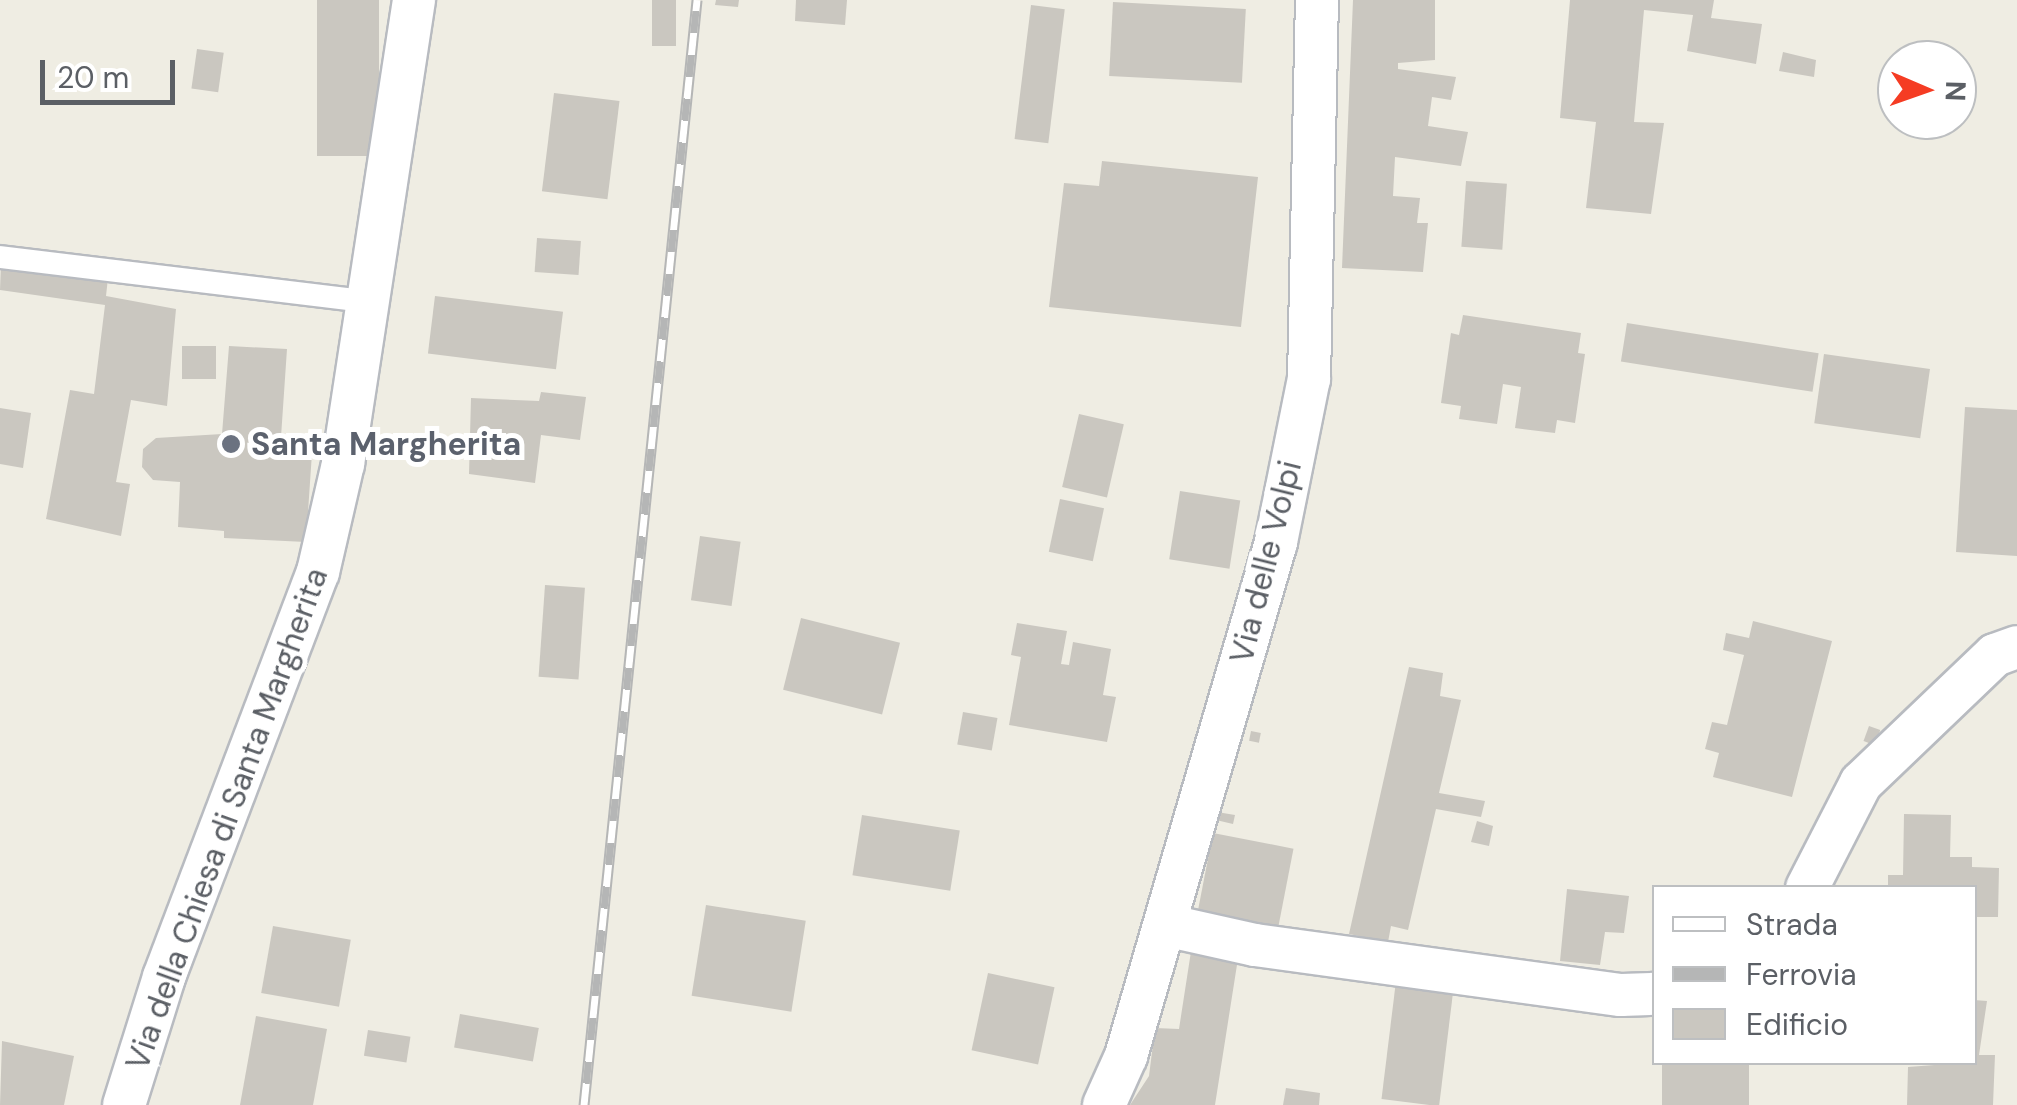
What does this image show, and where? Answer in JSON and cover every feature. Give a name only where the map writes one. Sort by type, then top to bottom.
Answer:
[{"type":"street","name":"Via della Chiesa di Santa Margherita","points":[[124,1105],[164,977],[318,572],[343,464],[414,0]]},
{"type":"street","name":"Via delle Volpi","points":[[1104,1105],[1165,925],[1276,542],[1309,380],[1317,0]]},
{"type":"street","points":[[1809,885],[1861,783],[1995,655],[2017,646]]},
{"type":"street","points":[[1165,925],[1255,945],[1620,995],[1652,994]]},
{"type":"lane","points":[[0,257],[366,300]]},
{"type":"building","points":[[317,0],[379,0],[379,156],[317,156]]},
{"type":"building","points":[[652,0],[676,0],[676,46],[652,46]]},
{"type":"building","points":[[716,0],[739,0],[738,7],[715,5]]},
{"type":"building","points":[[796,0],[847,0],[845,25],[795,21]]},
{"type":"building","points":[[1353,0],[1435,0],[1435,60],[1398,63],[1398,69],[1456,77],[1451,100],[1432,97],[1428,126],[1468,132],[1461,166],[1395,157],[1393,196],[1420,198],[1417,223],[1428,223],[1423,272],[1342,268]]},
{"type":"building","points":[[1570,0],[1714,0],[1711,18],[1762,24],[1756,64],[1687,51],[1693,15],[1644,10],[1634,122],[1664,123],[1651,214],[1586,208],[1596,122],[1560,118]]},
{"type":"building","points":[[1113,2],[1246,9],[1242,83],[1109,76]]},
{"type":"building","points":[[1031,5],[1065,9],[1048,143],[1015,139]]},
{"type":"building","points":[[197,49],[224,53],[218,92],[191,89]]},
{"type":"building","points":[[1783,52],[1816,60],[1814,77],[1779,71]]},
{"type":"building","points":[[554,93],[620,101],[607,199],[542,191]]},
{"type":"building","points":[[1102,161],[1258,177],[1241,327],[1049,307],[1064,183],[1099,186]]},
{"type":"building","points":[[1466,181],[1507,184],[1502,250],[1461,247]]},
{"type":"building","points":[[537,238],[581,241],[579,275],[535,272]]},
{"type":"building","points":[[1,264],[108,278],[106,296],[176,309],[167,406],[131,400],[116,482],[130,484],[121,536],[46,519],[70,390],[94,394],[105,305],[0,290]]},
{"type":"building","points":[[435,296],[563,312],[556,369],[428,354]]},
{"type":"building","points":[[1463,315],[1581,333],[1578,353],[1585,354],[1575,423],[1557,420],[1555,433],[1515,428],[1521,387],[1503,384],[1497,424],[1459,419],[1461,406],[1441,403],[1451,333],[1459,335]]},
{"type":"building","points":[[1627,323],[1819,353],[1813,392],[1621,362]]},
{"type":"building","points":[[182,346],[216,346],[216,379],[182,379]]},
{"type":"building","name":"Santa Margherita","points":[[229,346],[287,349],[281,437],[313,438],[306,542],[224,538],[224,531],[178,527],[180,482],[153,480],[142,467],[143,449],[156,438],[222,434]]},
{"type":"building","points":[[1824,354],[1930,369],[1920,438],[1814,423]]},
{"type":"building","points":[[541,392],[586,397],[580,440],[541,435],[535,483],[469,474],[471,398],[539,401]]},
{"type":"building","points":[[1965,407],[2017,410],[2017,556],[1956,552]]},
{"type":"building","points":[[0,408],[31,413],[23,468],[0,464]]},
{"type":"building","points":[[1079,414],[1124,424],[1107,497],[1062,487]]},
{"type":"building","points":[[1180,491],[1240,501],[1229,569],[1169,559]]},
{"type":"building","points":[[1060,499],[1104,508],[1093,561],[1049,552]]},
{"type":"building","points":[[700,536],[741,542],[732,606],[691,600]]},
{"type":"building","points":[[545,585],[585,588],[578,680],[539,677]]},
{"type":"building","points":[[801,618],[900,643],[882,714],[783,690]]},
{"type":"building","points":[[1753,621],[1832,641],[1792,797],[1713,777],[1719,753],[1705,749],[1712,722],[1727,725],[1744,655],[1723,650],[1726,633],[1749,638]]},
{"type":"building","points":[[1017,623],[1067,631],[1061,664],[1069,665],[1073,642],[1111,649],[1103,695],[1116,697],[1107,742],[1009,725],[1021,657],[1011,655]]},
{"type":"building","points":[[1409,667],[1443,673],[1440,696],[1461,700],[1439,793],[1485,801],[1481,817],[1436,809],[1408,930],[1391,926],[1388,942],[1349,934]]},
{"type":"building","points":[[963,712],[997,718],[992,751],[957,744]]},
{"type":"building","points":[[1869,726],[1880,730],[1875,745],[1864,741]]},
{"type":"building","points":[[1251,731],[1261,733],[1259,743],[1249,741]]},
{"type":"building","points":[[1217,812],[1235,815],[1233,824],[1216,820]]},
{"type":"building","points":[[1904,814],[1951,815],[1950,857],[1972,857],[1972,867],[1999,868],[1998,917],[1977,917],[1977,885],[1888,885],[1888,875],[1903,875]]},
{"type":"building","points":[[862,815],[960,830],[950,891],[852,875]]},
{"type":"building","points":[[1477,821],[1493,826],[1489,846],[1471,842]]},
{"type":"building","points":[[1213,833],[1293,849],[1278,929],[1197,913]]},
{"type":"building","points":[[1567,889],[1629,896],[1624,933],[1605,932],[1600,965],[1560,961]]},
{"type":"building","points":[[706,905],[806,921],[791,1012],[692,996]]},
{"type":"building","points":[[273,926],[351,940],[339,1007],[261,993]]},
{"type":"building","points":[[1192,945],[1239,952],[1215,1105],[1130,1105],[1149,1076],[1155,1028],[1179,1029]]},
{"type":"building","points":[[988,973],[1055,987],[1038,1064],[972,1050]]},
{"type":"building","points":[[1396,981],[1454,988],[1439,1105],[1381,1099]]},
{"type":"building","points":[[1977,1000],[1987,1001],[1979,1055],[1995,1055],[1993,1105],[1907,1105],[1908,1067],[1977,1065]]},
{"type":"building","points":[[460,1014],[539,1028],[533,1061],[454,1047]]},
{"type":"building","points":[[256,1016],[327,1029],[313,1105],[240,1105]]},
{"type":"building","points":[[368,1030],[410,1037],[406,1062],[364,1056]]},
{"type":"building","points":[[2,1041],[74,1056],[64,1105],[0,1105]]},
{"type":"building","points":[[1662,1065],[1749,1065],[1749,1105],[1662,1105]]},
{"type":"building","points":[[1286,1088],[1320,1093],[1319,1105],[1283,1105]]},
{"type":"railway","points":[[584,1105],[697,0]]},
{"type":"place","name":"Santa Margherita","points":[[231,444]]}]
